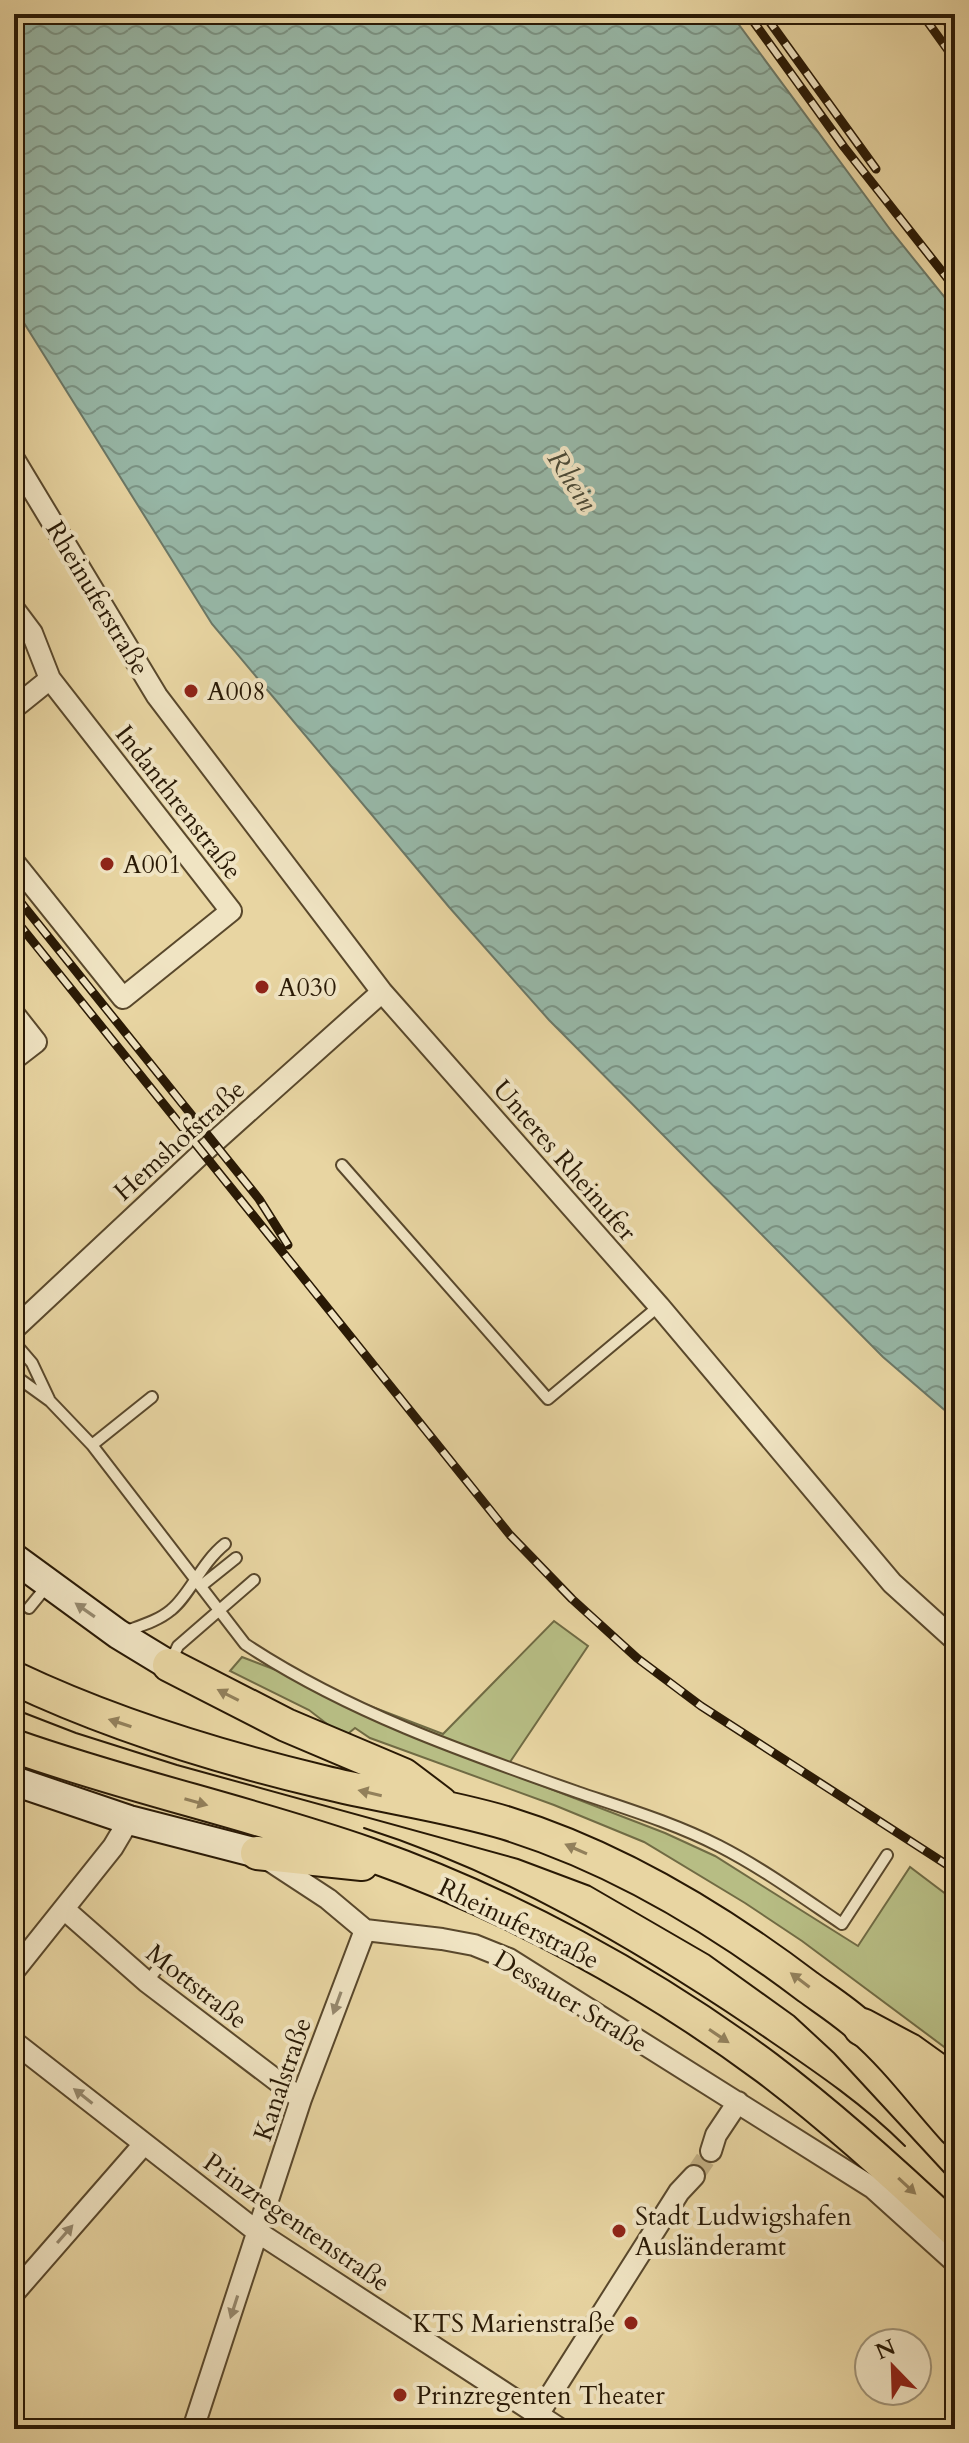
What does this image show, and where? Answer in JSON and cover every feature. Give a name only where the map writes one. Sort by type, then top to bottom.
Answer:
[{"type":"highway","points":[[862,2027],[909,2052],[955,2085]]},
{"type":"main road","points":[[14,1558],[118,1634],[169,1665],[286,1725],[404,1775],[447,1807]]},
{"type":"main road","points":[[14,1678],[98,1715],[227,1757],[340,1786],[447,1807],[550,1839],[627,1871],[702,1914],[774,1961],[862,2027],[955,2130]]},
{"type":"main road","name":"Rheinuferstraße","points":[[14,1746],[66,1765],[327,1840],[405,1868],[543,1930],[654,1993],[767,2068],[859,2143],[955,2231]]},
{"type":"main road","points":[[14,1781],[129,1820],[257,1853],[405,1868]]},
{"type":"street","name":"Rheinuferstraße","points":[[14,459],[157,696]]},
{"type":"street","name":"Indanthrenstraße","points":[[14,609],[32,633],[50,679],[231,911],[123,998],[14,862]]},
{"type":"street","points":[[14,708],[50,679]]},
{"type":"street","name":"Unteres Rheinufer","points":[[157,696],[382,992],[659,1306],[892,1583],[955,1640]]},
{"type":"street","name":"Hemshofstraße","points":[[14,1329],[202,1153],[382,992]]},
{"type":"street","points":[[14,1014],[36,1042],[14,1059]]},
{"type":"street","points":[[14,1971],[113,1847],[129,1820]]},
{"type":"street","points":[[257,1853],[328,1899],[365,1930]]},
{"type":"street","name":"Mottstraße","points":[[64,1909],[147,1982],[301,2099]]},
{"type":"street","name":"Kanalstraße","points":[[193,2429],[301,2099],[365,1930]]},
{"type":"street","name":"Dessauer Straße","points":[[365,1930],[474,1945],[509,1959],[873,2188],[955,2262]]},
{"type":"street","name":"Prinzregentenstraße","points":[[14,2042],[259,2233],[534,2422],[560,2429]]},
{"type":"street","points":[[709,2143],[738,2102]]},
{"type":"street","points":[[14,2293],[144,2144]]},
{"type":"street","points":[[534,2422],[690,2173]]},
{"type":"lane","points":[[342,1165],[548,1399],[659,1306]]},
{"type":"lane","points":[[14,1342],[32,1363],[50,1401]]},
{"type":"lane","points":[[14,1375],[50,1401],[92,1445],[245,1644],[279,1666],[408,1729],[623,1807],[718,1846],[761,1870],[842,1924],[887,1855]]},
{"type":"lane","points":[[92,1445],[152,1397]]},
{"type":"lane","points":[[118,1634],[174,1609],[198,1582],[211,1555],[225,1544]]},
{"type":"lane","points":[[198,1582],[236,1558]]},
{"type":"lane","points":[[169,1665],[178,1646],[254,1580]]},
{"type":"lane","points":[[29,1608],[48,1584]]},
{"type":"lane","points":[[147,1982],[165,1959]]},
{"type":"green space","points":[[554,1621],[588,1646],[504,1771],[665,1833],[715,1856],[858,1946],[910,1867],[955,1901],[955,2055],[802,1941],[644,1842],[554,1805],[370,1738],[355,1728],[344,1737],[309,1710],[230,1671],[242,1657],[443,1734]]},
{"type":"water","name":"Rhein","points":[[14,14],[731,14],[892,232],[955,310],[955,1419],[883,1357],[549,1020],[449,907],[212,624],[14,307]]},
{"type":"tunnel","points":[[694,2176],[711,2151]]},
{"type":"tram line","points":[[14,1709],[76,1733],[177,1765],[518,1859],[590,1886],[709,1955],[794,2016],[834,2053],[955,2184]]},
{"type":"tram line","points":[[364,1828],[466,1866],[612,1941],[706,1998],[811,2069],[869,2113],[905,2146]]},
{"type":"railway","points":[[748,14],[844,147],[955,288]]},
{"type":"railway","points":[[764,14],[876,169]]},
{"type":"railway","points":[[922,14],[955,60]]},
{"type":"railway","points":[[941,14],[955,33]]},
{"type":"railway","points":[[14,894],[259,1199],[288,1245]]},
{"type":"railway","points":[[14,918],[510,1535],[572,1599],[637,1658],[701,1706],[955,1870]]},
{"type":"place","name":"A008","points":[[191,691]]},
{"type":"place","name":"A001","points":[[107,864]]},
{"type":"place","name":"A030","points":[[262,987]]},
{"type":"place","name":"Stadt Ludwigshafen Ausländeramt","points":[[619,2231]]},
{"type":"place","name":"KTS Marienstraße","points":[[631,2323]]},
{"type":"place","name":"Prinzregenten Theater","points":[[400,2395]]}]
